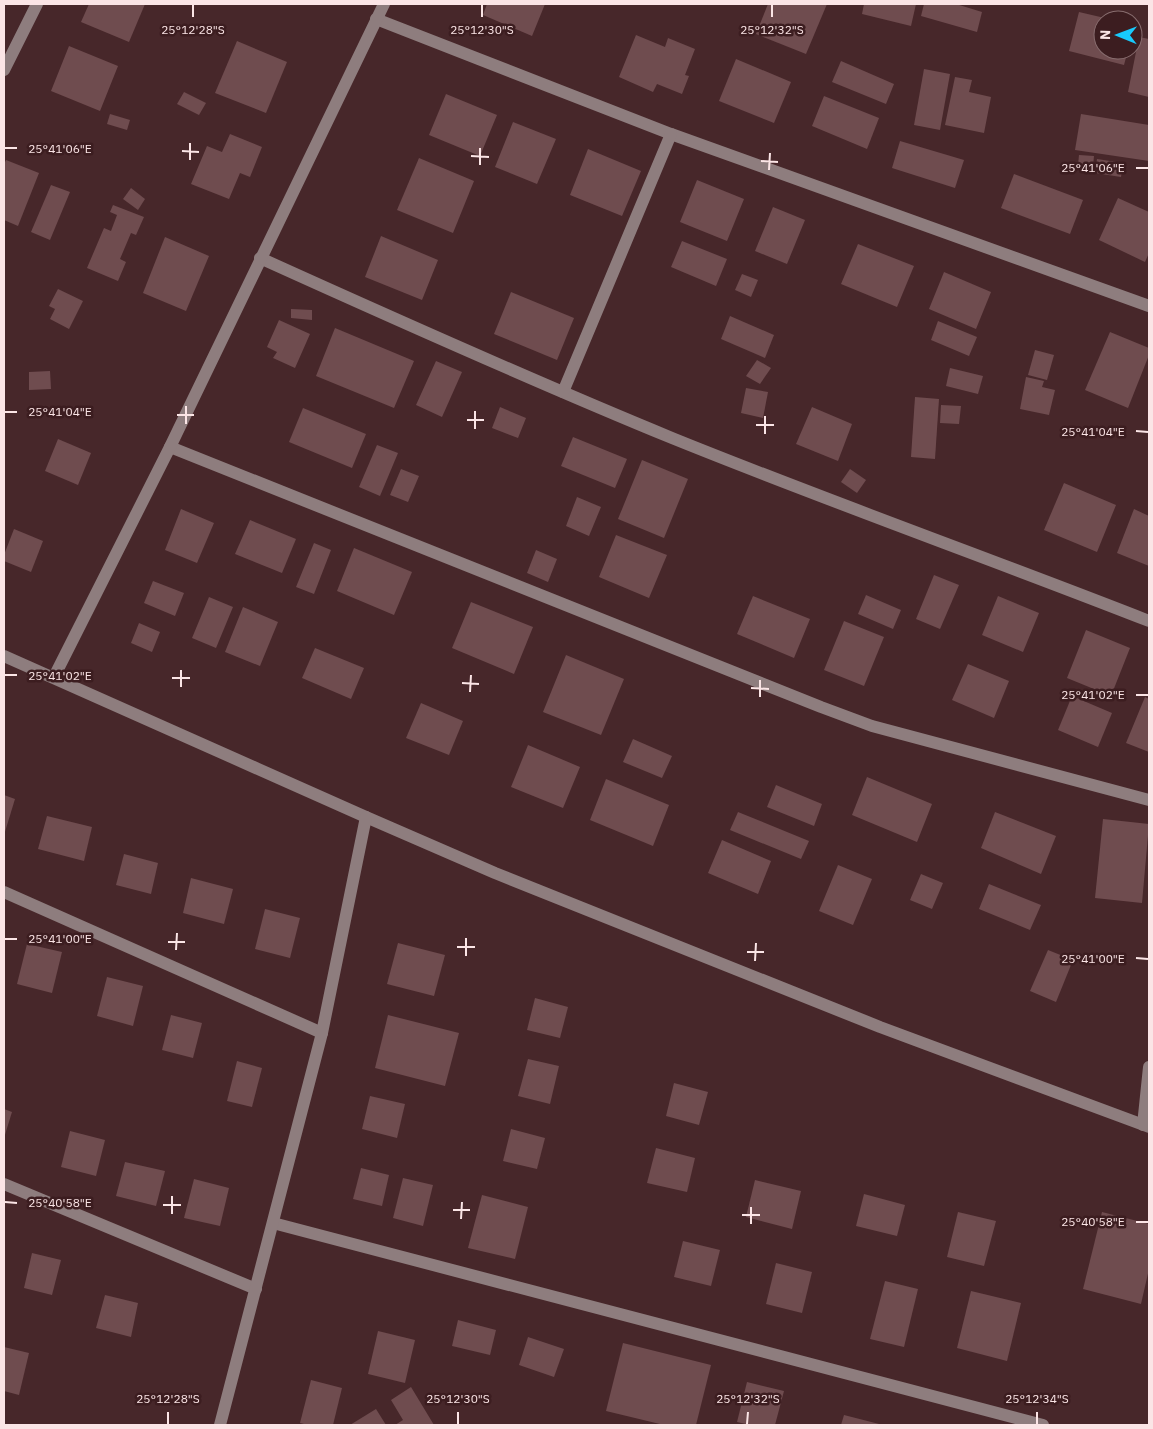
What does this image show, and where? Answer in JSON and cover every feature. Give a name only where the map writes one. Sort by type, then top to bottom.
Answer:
[{"type":"street","points":[[4,70],[38,4]]},
{"type":"street","points":[[54,678],[170,447],[384,4]]},
{"type":"street","points":[[376,20],[671,134],[1149,306]]},
{"type":"street","points":[[563,392],[671,134]]},
{"type":"street","points":[[260,258],[500,366],[563,392],[830,500],[1149,621]]},
{"type":"street","points":[[170,447],[822,708],[872,726],[1149,800]]},
{"type":"street","points":[[4,656],[495,873],[880,1027],[1146,1126],[1149,1067]]},
{"type":"street","points":[[220,1425],[322,1033],[366,817]]},
{"type":"street","points":[[4,892],[322,1033]]},
{"type":"street","points":[[4,1184],[256,1289]]},
{"type":"street","points":[[273,1222],[1043,1425]]},
{"type":"building","points":[[89,4],[145,4],[129,42],[81,22]]},
{"type":"building","points":[[487,4],[545,4],[532,36],[483,15]]},
{"type":"building","points":[[768,4],[827,4],[806,54],[756,34]]},
{"type":"building","points":[[864,4],[916,4],[911,26],[862,14]]},
{"type":"building","points":[[924,4],[956,4],[982,12],[977,32],[921,16]]},
{"type":"building","points":[[1079,12],[1093,15],[1093,57],[1069,51]]},
{"type":"building","points":[[636,35],[665,47],[668,38],[695,49],[685,75],[689,76],[682,94],[657,84],[653,92],[619,77]]},
{"type":"building","points":[[1143,38],[1149,39],[1149,97],[1128,92],[1134,60],[1143,60]]},
{"type":"building","points":[[237,41],[287,62],[266,113],[215,93]]},
{"type":"building","points":[[69,46],[118,66],[100,111],[51,91]]},
{"type":"building","points":[[736,59],[791,82],[774,123],[719,101]]},
{"type":"building","points":[[1104,60],[1125,60],[1124,65]]},
{"type":"building","points":[[841,61],[894,84],[886,104],[832,82]]},
{"type":"building","points":[[924,69],[950,74],[940,130],[914,125]]},
{"type":"building","points":[[955,77],[972,80],[969,92],[991,97],[984,133],[945,125]]},
{"type":"building","points":[[184,92],[206,103],[199,115],[177,104]]},
{"type":"building","points":[[446,94],[497,115],[480,156],[429,135]]},
{"type":"building","points":[[824,96],[879,118],[867,149],[812,126]]},
{"type":"building","points":[[110,114],[130,120],[127,130],[107,124]]},
{"type":"building","points":[[1081,114],[1149,125],[1149,161],[1075,150]]},
{"type":"building","points":[[513,122],[556,139],[537,184],[495,167]]},
{"type":"building","points":[[230,134],[262,147],[250,177],[240,173],[229,199],[191,184],[207,146],[222,152]]},
{"type":"building","points":[[900,141],[964,160],[955,188],[892,168]]},
{"type":"building","points":[[588,149],[641,171],[622,216],[570,195]]},
{"type":"building","points":[[1079,155],[1094,156],[1093,166],[1078,165]]},
{"type":"building","points":[[419,158],[474,181],[453,233],[397,210]]},
{"type":"building","points":[[1097,159],[1123,163],[1121,177],[1095,173]]},
{"type":"building","points":[[6,160],[39,173],[18,226],[4,220],[4,164]]},
{"type":"building","points":[[1014,174],[1083,200],[1070,234],[1001,208]]},
{"type":"building","points":[[697,180],[744,199],[727,241],[680,222]]},
{"type":"building","points":[[51,185],[70,192],[50,240],[31,232]]},
{"type":"building","points":[[131,188],[145,199],[138,210],[123,199]]},
{"type":"building","points":[[1118,198],[1149,212],[1149,253],[1145,262],[1099,240]]},
{"type":"building","points":[[113,205],[144,217],[136,235],[131,233],[120,259],[126,262],[118,281],[87,268],[104,228],[111,231],[117,215],[110,212]]},
{"type":"building","points":[[773,207],[805,220],[787,264],[755,251]]},
{"type":"building","points":[[381,236],[438,260],[422,300],[365,277]]},
{"type":"building","points":[[165,237],[209,256],[186,311],[143,293]]},
{"type":"building","points":[[682,241],[727,259],[716,286],[671,267]]},
{"type":"building","points":[[858,244],[914,266],[897,307],[841,284]]},
{"type":"building","points":[[944,272],[991,292],[976,329],[929,309]]},
{"type":"building","points":[[742,274],[758,280],[751,297],[735,290]]},
{"type":"building","points":[[58,289],[83,301],[69,329],[50,319],[55,309],[49,306]]},
{"type":"building","points":[[511,292],[574,318],[557,360],[494,334]]},
{"type":"building","points":[[291,309],[312,310],[312,320],[291,318]]},
{"type":"building","points":[[730,316],[774,335],[765,358],[721,339]]},
{"type":"building","points":[[279,320],[310,334],[295,368],[273,358],[277,352],[267,347]]},
{"type":"building","points":[[938,321],[977,337],[969,356],[931,340]]},
{"type":"building","points":[[335,328],[414,361],[394,408],[316,376]]},
{"type":"building","points":[[1110,332],[1149,348],[1149,355],[1128,408],[1085,390]]},
{"type":"building","points":[[1035,350],[1054,355],[1047,380],[1028,375]]},
{"type":"building","points":[[757,360],[771,368],[760,384],[746,376]]},
{"type":"building","points":[[436,361],[462,372],[442,417],[416,405]]},
{"type":"building","points":[[950,368],[983,376],[978,394],[946,386]]},
{"type":"building","points":[[50,371],[51,389],[29,390],[29,372]]},
{"type":"building","points":[[1026,377],[1044,381],[1042,387],[1055,390],[1049,415],[1020,409]]},
{"type":"building","points":[[746,388],[768,392],[763,418],[741,413]]},
{"type":"building","points":[[915,397],[939,399],[935,459],[911,457]]},
{"type":"building","points":[[941,405],[961,406],[959,424],[940,423]]},
{"type":"building","points":[[500,407],[526,418],[518,438],[492,428]]},
{"type":"building","points":[[812,407],[852,424],[838,461],[796,444]]},
{"type":"building","points":[[303,408],[366,434],[352,468],[289,442]]},
{"type":"building","points":[[573,437],[627,459],[615,488],[561,466]]},
{"type":"building","points":[[58,439],[91,453],[78,485],[45,471]]},
{"type":"building","points":[[377,445],[398,453],[380,496],[359,487]]},
{"type":"building","points":[[642,460],[688,479],[664,538],[618,519]]},
{"type":"building","points":[[401,469],[419,476],[408,502],[390,495]]},
{"type":"building","points":[[850,469],[866,480],[857,493],[841,482]]},
{"type":"building","points":[[1064,483],[1116,505],[1097,552],[1044,530]]},
{"type":"building","points":[[577,497],[601,507],[589,536],[566,526]]},
{"type":"building","points":[[181,509],[214,523],[197,563],[165,550]]},
{"type":"building","points":[[1134,509],[1149,516],[1149,566],[1117,553]]},
{"type":"building","points":[[250,520],[296,539],[282,573],[235,554]]},
{"type":"building","points":[[14,529],[43,541],[31,572],[4,561],[4,555]]},
{"type":"building","points":[[616,535],[667,555],[649,598],[599,577]]},
{"type":"building","points":[[314,543],[331,550],[314,594],[296,587]]},
{"type":"building","points":[[354,548],[412,572],[394,615],[337,591]]},
{"type":"building","points":[[536,550],[557,559],[548,582],[527,573]]},
{"type":"building","points":[[934,575],[959,585],[940,629],[916,619]]},
{"type":"building","points":[[153,581],[184,593],[175,616],[144,603]]},
{"type":"building","points":[[866,595],[901,610],[893,629],[858,614]]},
{"type":"building","points":[[753,596],[810,619],[794,658],[737,634]]},
{"type":"building","points":[[998,596],[1039,613],[1023,652],[982,635]]},
{"type":"building","points":[[209,597],[233,607],[216,648],[192,638]]},
{"type":"building","points":[[471,602],[533,627],[514,674],[452,648]]},
{"type":"building","points":[[243,607],[278,622],[260,666],[225,652]]},
{"type":"building","points":[[844,621],[884,637],[864,686],[824,670]]},
{"type":"building","points":[[139,623],[160,632],[152,652],[131,643]]},
{"type":"building","points":[[1086,630],[1130,648],[1111,696],[1067,678]]},
{"type":"building","points":[[315,648],[364,668],[351,699],[302,678]]},
{"type":"building","points":[[566,655],[624,679],[601,735],[543,712]]},
{"type":"building","points":[[968,664],[1009,681],[994,718],[952,700]]},
{"type":"building","points":[[1072,696],[1112,713],[1098,747],[1058,730]]},
{"type":"building","points":[[1145,697],[1149,699],[1149,752],[1126,743]]},
{"type":"building","points":[[421,703],[463,721],[449,755],[406,738]]},
{"type":"building","points":[[633,739],[672,756],[662,778],[623,762]]},
{"type":"building","points":[[528,745],[580,767],[563,808],[511,787]]},
{"type":"building","points":[[867,777],[932,804],[917,842],[852,815]]},
{"type":"building","points":[[606,779],[669,805],[653,846],[590,820]]},
{"type":"building","points":[[776,785],[822,804],[814,826],[767,807]]},
{"type":"building","points":[[4,795],[15,799],[4,835]]},
{"type":"building","points":[[738,812],[809,841],[801,859],[730,830]]},
{"type":"building","points":[[995,812],[1056,836],[1041,874],[981,848]]},
{"type":"building","points":[[47,816],[92,827],[84,861],[38,849]]},
{"type":"building","points":[[1103,819],[1149,824],[1142,903],[1095,898]]},
{"type":"building","points":[[722,840],[771,861],[758,894],[708,873]]},
{"type":"building","points":[[124,854],[158,863],[151,894],[116,885]]},
{"type":"building","points":[[838,865],[872,879],[853,925],[819,911]]},
{"type":"building","points":[[921,874],[943,883],[932,909],[910,900]]},
{"type":"building","points":[[191,878],[233,889],[224,924],[183,913]]},
{"type":"building","points":[[989,884],[1041,905],[1030,930],[979,909]]},
{"type":"building","points":[[265,909],[300,918],[290,958],[255,949]]},
{"type":"building","points":[[398,943],[445,955],[434,996],[387,984]]},
{"type":"building","points":[[27,944],[62,952],[52,993],[17,984]]},
{"type":"building","points":[[1048,950],[1073,960],[1056,1002],[1030,991]]},
{"type":"building","points":[[107,977],[143,986],[133,1026],[97,1016]]},
{"type":"building","points":[[535,998],[568,1007],[560,1038],[527,1030]]},
{"type":"building","points":[[171,1015],[202,1023],[193,1058],[162,1050]]},
{"type":"building","points":[[388,1015],[459,1033],[445,1086],[375,1068]]},
{"type":"building","points":[[528,1059],[559,1066],[550,1104],[518,1096]]},
{"type":"building","points":[[237,1061],[262,1068],[252,1107],[227,1101]]},
{"type":"building","points":[[674,1083],[708,1092],[699,1125],[666,1116]]},
{"type":"building","points":[[370,1096],[405,1104],[397,1138],[362,1129]]},
{"type":"building","points":[[4,1109],[12,1112],[4,1138]]},
{"type":"building","points":[[511,1129],[545,1138],[537,1169],[503,1161]]},
{"type":"building","points":[[70,1131],[105,1140],[96,1176],[61,1167]]},
{"type":"building","points":[[656,1148],[695,1158],[687,1192],[647,1183]]},
{"type":"building","points":[[125,1162],[165,1171],[156,1206],[116,1196]]},
{"type":"building","points":[[361,1168],[389,1175],[382,1206],[353,1199]]},
{"type":"building","points":[[403,1178],[433,1185],[423,1226],[393,1218]]},
{"type":"building","points":[[194,1179],[229,1188],[220,1226],[184,1218]]},
{"type":"building","points":[[755,1180],[801,1191],[792,1229],[746,1217]]},
{"type":"building","points":[[864,1194],[905,1205],[897,1236],[856,1226]]},
{"type":"building","points":[[482,1195],[528,1207],[515,1259],[468,1248]]},
{"type":"building","points":[[958,1212],[996,1221],[984,1266],[947,1257]]},
{"type":"building","points":[[1102,1212],[1149,1224],[1149,1269],[1141,1304],[1083,1289]]},
{"type":"building","points":[[683,1241],[720,1250],[711,1286],[674,1277]]},
{"type":"building","points":[[32,1253],[61,1260],[52,1295],[24,1288]]},
{"type":"building","points":[[776,1263],[812,1272],[802,1313],[766,1304]]},
{"type":"building","points":[[885,1281],[918,1289],[904,1347],[870,1339]]},
{"type":"building","points":[[971,1291],[1021,1303],[1007,1361],[957,1348]]},
{"type":"building","points":[[105,1295],[138,1303],[131,1337],[96,1328]]},
{"type":"building","points":[[458,1320],[496,1330],[490,1355],[452,1346]]},
{"type":"building","points":[[378,1331],[415,1340],[405,1383],[368,1374]]},
{"type":"building","points":[[528,1337],[564,1349],[554,1377],[519,1365]]},
{"type":"building","points":[[623,1343],[711,1365],[696,1425],[664,1425],[606,1411]]},
{"type":"building","points":[[4,1347],[29,1353],[19,1395],[4,1391]]},
{"type":"building","points":[[311,1380],[342,1388],[333,1425],[308,1425],[300,1423]]},
{"type":"building","points":[[747,1382],[784,1391],[775,1425],[750,1425],[737,1422]]},
{"type":"building","points":[[411,1387],[434,1425],[395,1425],[403,1420],[391,1400]]},
{"type":"building","points":[[376,1409],[386,1425],[350,1425]]},
{"type":"building","points":[[844,1415],[883,1425],[841,1425]]}]
